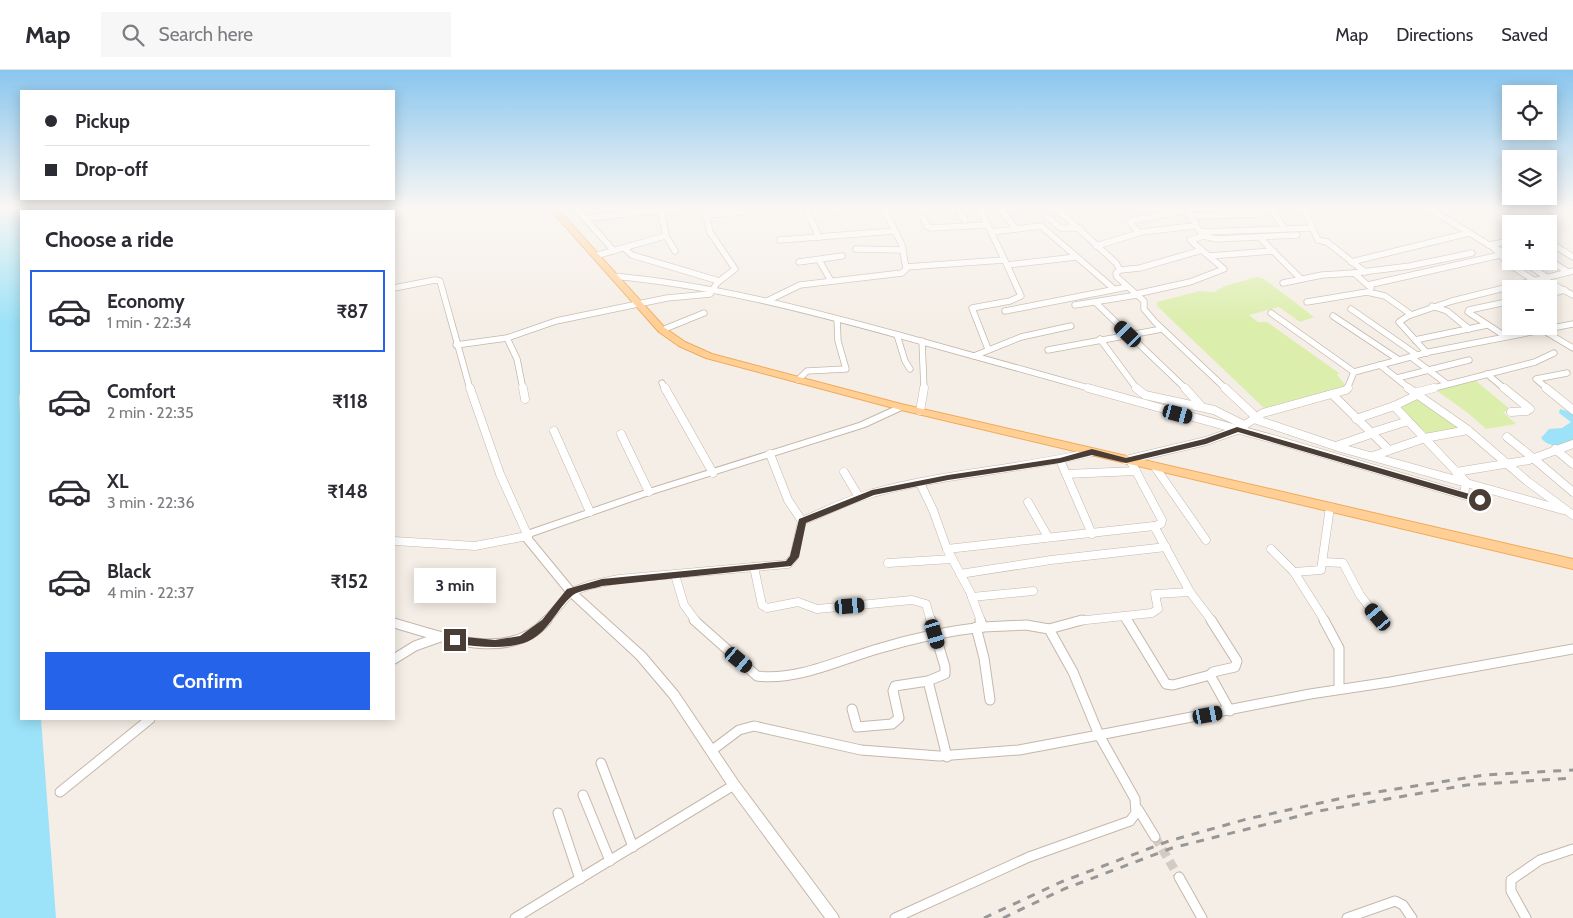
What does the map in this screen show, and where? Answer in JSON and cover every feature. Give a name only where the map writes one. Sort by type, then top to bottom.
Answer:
[{"type":"main road","points":[[587,247],[662,330],[682,344],[709,356],[901,407],[1092,452],[1131,465],[1155,467],[1573,564]]},
{"type":"street","points":[[610,247],[614,251]]},
{"type":"street","points":[[595,256],[629,247]]},
{"type":"street","points":[[671,247],[675,250]]},
{"type":"street","points":[[456,346],[507,338],[556,321],[667,298],[708,295],[719,281],[735,269],[720,247]]},
{"type":"street","points":[[767,301],[794,287],[902,273],[906,267],[900,247]]},
{"type":"street","points":[[988,349],[972,308],[976,305],[1000,303],[1022,296],[998,247]]},
{"type":"street","points":[[1064,247],[1114,289]]},
{"type":"street","points":[[1097,247],[1120,270]]},
{"type":"street","points":[[1075,305],[1136,295],[1190,282],[1224,269],[1198,247]]},
{"type":"street","points":[[1269,247],[1301,279]]},
{"type":"street","points":[[1332,247],[1365,272]]},
{"type":"street","points":[[1351,262],[1412,247]]},
{"type":"street","points":[[1492,247],[1502,251]]},
{"type":"street","points":[[1492,247],[1509,264],[1533,280]]},
{"type":"street","points":[[1557,247],[1573,257]]},
{"type":"street","points":[[624,248],[632,255],[719,281]]},
{"type":"street","points":[[856,249],[902,250]]},
{"type":"street","points":[[1202,250],[1140,268],[1120,270],[1116,275],[1144,301],[1144,309],[1162,329],[1255,418],[1336,446],[1563,510],[1573,515]]},
{"type":"street","points":[[1209,256],[1273,251]]},
{"type":"street","points":[[1283,283],[1322,275],[1410,266],[1472,253]]},
{"type":"street","points":[[1368,285],[1500,255]]},
{"type":"street","points":[[799,262],[842,256]]},
{"type":"street","points":[[906,267],[1005,262],[1010,266],[1076,257]]},
{"type":"street","points":[[819,260],[831,282]]},
{"type":"street","points":[[1557,265],[1570,272]]},
{"type":"street","points":[[1535,270],[1573,295]]},
{"type":"street","points":[[1539,280],[1570,272]]},
{"type":"street","points":[[1354,273],[1376,292]]},
{"type":"street","points":[[613,276],[656,280],[767,301],[922,341],[1480,500]]},
{"type":"street","points":[[395,288],[430,280],[440,281],[456,346],[501,478],[527,535],[570,592],[625,640],[674,694],[734,785],[833,918]]},
{"type":"street","points":[[1005,311],[1127,287]]},
{"type":"street","points":[[1427,353],[1399,322],[1408,313],[1502,289]]},
{"type":"street","points":[[1557,292],[1565,290]]},
{"type":"street","points":[[1307,302],[1376,292],[1383,294],[1408,313]]},
{"type":"street","points":[[1096,303],[1128,334],[1155,356],[1201,406]]},
{"type":"street","points":[[1502,303],[1468,311],[1469,314],[1505,336]]},
{"type":"street","points":[[1432,306],[1447,311],[1469,329]]},
{"type":"street","points":[[1351,309],[1414,356],[1428,370],[1447,384]]},
{"type":"street","points":[[662,330],[704,313]]},
{"type":"street","points":[[1271,313],[1354,372]]},
{"type":"street","points":[[1334,316],[1399,360]]},
{"type":"street","points":[[798,380],[807,371],[846,369],[838,341],[836,319]]},
{"type":"street","points":[[1557,326],[1573,324]]},
{"type":"street","points":[[1415,340],[1487,325]]},
{"type":"street","points":[[974,356],[1023,336],[1071,326]]},
{"type":"street","points":[[1048,350],[1162,329]]},
{"type":"street","points":[[896,335],[905,361],[910,369]]},
{"type":"street","points":[[1066,474],[1131,465],[1206,441],[1237,430],[1255,418],[1275,409],[1346,390],[1349,387],[1350,377],[1354,372],[1414,356],[1510,335]]},
{"type":"street","points":[[1551,335],[1573,348]]},
{"type":"street","points":[[507,338],[517,359],[525,399]]},
{"type":"street","points":[[1100,339],[1140,392],[1150,397],[1201,406],[1225,414],[1244,425]]},
{"type":"street","points":[[920,411],[925,393],[926,376],[922,341]]},
{"type":"street","points":[[1356,418],[1394,406],[1415,394],[1535,362],[1554,353]]},
{"type":"street","points":[[1396,378],[1469,360]]},
{"type":"street","points":[[1380,365],[1415,394],[1468,430],[1563,510]]},
{"type":"street","points":[[1567,373],[1536,380],[1573,410]]},
{"type":"street","points":[[1487,374],[1530,409],[1527,411],[1511,412]]},
{"type":"street","points":[[662,383],[713,473]]},
{"type":"street","points":[[1332,394],[1389,450]]},
{"type":"street","points":[[1394,406],[1466,482]]},
{"type":"street","points":[[395,541],[475,546],[527,535],[649,492],[862,425],[901,407]]},
{"type":"street","points":[[1336,446],[1408,420]]},
{"type":"street","points":[[1373,456],[1425,438],[1468,430]]},
{"type":"street","points":[[554,431],[590,512]]},
{"type":"street","points":[[621,434],[649,492]]},
{"type":"street","points":[[1507,437],[1573,492]]},
{"type":"street","points":[[1456,472],[1533,458],[1573,444]]},
{"type":"street","points":[[1555,450],[1573,464]]},
{"type":"street","points":[[802,521],[859,497],[920,483],[1060,460],[1092,452]]},
{"type":"street","points":[[395,623],[455,640],[495,644],[522,639],[532,634],[545,623],[570,592],[619,579],[779,566],[792,561],[802,521],[788,500],[770,454]]},
{"type":"street","points":[[1060,460],[1092,534]]},
{"type":"street","points":[[947,549],[1048,537],[1092,534],[1161,524],[1162,520],[1131,465]]},
{"type":"street","points":[[1155,467],[1206,540]]},
{"type":"street","points":[[844,472],[859,497]]},
{"type":"street","points":[[1464,495],[1466,482]]},
{"type":"street","points":[[920,483],[933,510],[947,549],[972,597],[979,627],[990,700]]},
{"type":"street","points":[[1028,502],[1048,537]]},
{"type":"street","points":[[1294,572],[1319,571],[1323,562],[1330,507]]},
{"type":"street","points":[[1124,616],[1166,684],[1173,685],[1210,675],[1213,672],[1235,666],[1238,663],[1217,628],[1190,592],[1154,526]]},
{"type":"street","points":[[960,574],[1068,558],[1166,547]]},
{"type":"street","points":[[1271,549],[1294,572],[1338,643],[1340,649],[1337,674],[1339,689]]},
{"type":"street","points":[[888,563],[952,559]]},
{"type":"street","points":[[1323,562],[1343,564],[1360,595],[1378,617]]},
{"type":"street","points":[[754,567],[764,607],[771,608],[802,602],[817,609],[889,602],[922,602],[929,608],[945,672],[928,681],[895,686],[893,691],[899,718],[892,724],[857,728],[852,709]]},
{"type":"street","points":[[675,575],[684,606],[693,618],[752,672],[761,677],[772,678],[935,634],[979,627],[1014,626],[1049,629],[1082,620],[1150,614],[1156,612],[1155,594],[1190,592]]},
{"type":"street","points":[[972,597],[1033,591]]},
{"type":"street","points":[[1049,629],[1073,672],[1099,735],[1155,837]]},
{"type":"street","points":[[395,658],[415,646],[443,636]]},
{"type":"street","points":[[711,751],[743,729],[757,726],[793,736],[883,753],[947,757],[1006,753],[1339,689],[1573,648]]},
{"type":"street","points":[[1210,675],[1230,711]]},
{"type":"street","points":[[928,681],[947,757]]},
{"type":"street","points":[[60,792],[149,720]]},
{"type":"street","points":[[601,763],[633,846]]},
{"type":"street","points":[[515,918],[734,785]]},
{"type":"street","points":[[583,795],[610,861]]},
{"type":"street","points":[[895,918],[972,881],[1029,857],[1127,824],[1134,819],[1138,809]]},
{"type":"street","points":[[558,813],[580,879]]},
{"type":"street","points":[[1526,918],[1511,891],[1510,880],[1523,868],[1573,849]]},
{"type":"street","points":[[1179,877],[1202,918]]},
{"type":"street","points":[[1347,918],[1395,901],[1403,905],[1412,918]]},
{"type":"green space","points":[[1257,277],[1264,279],[1314,317],[1300,322],[1279,307],[1249,315],[1258,322],[1267,322],[1339,373],[1337,375],[1346,386],[1264,408],[1157,306],[1157,302],[1200,291],[1214,292],[1225,286]]},
{"type":"green space","points":[[1476,381],[1511,410],[1503,412],[1516,424],[1486,429],[1468,413],[1436,390]]},
{"type":"green space","points":[[1417,398],[1456,425],[1458,429],[1428,435],[1402,412],[1401,408]]},
{"type":"water","points":[[0,247],[20,247],[20,720],[41,720],[56,918],[0,918]]},
{"type":"water","points":[[1560,409],[1573,413],[1573,443],[1548,444],[1541,438],[1549,429],[1562,428],[1571,422],[1559,413]]},
{"type":"tunnel","points":[[1155,837],[1179,877]]},
{"type":"railway","points":[[984,918],[1061,882],[1169,841],[1247,819],[1352,796],[1484,775],[1573,770]]},
{"type":"railway","points":[[1003,918],[1064,889],[1172,848],[1319,811],[1467,785],[1573,778]]},
{"type":"route","points":[[455,640],[495,644],[522,639],[532,634],[545,623],[570,592],[602,582],[788,564],[794,557],[802,521],[872,493],[948,477],[1060,460],[1092,452],[1126,460],[1206,441],[1237,430],[1480,500]]}]
